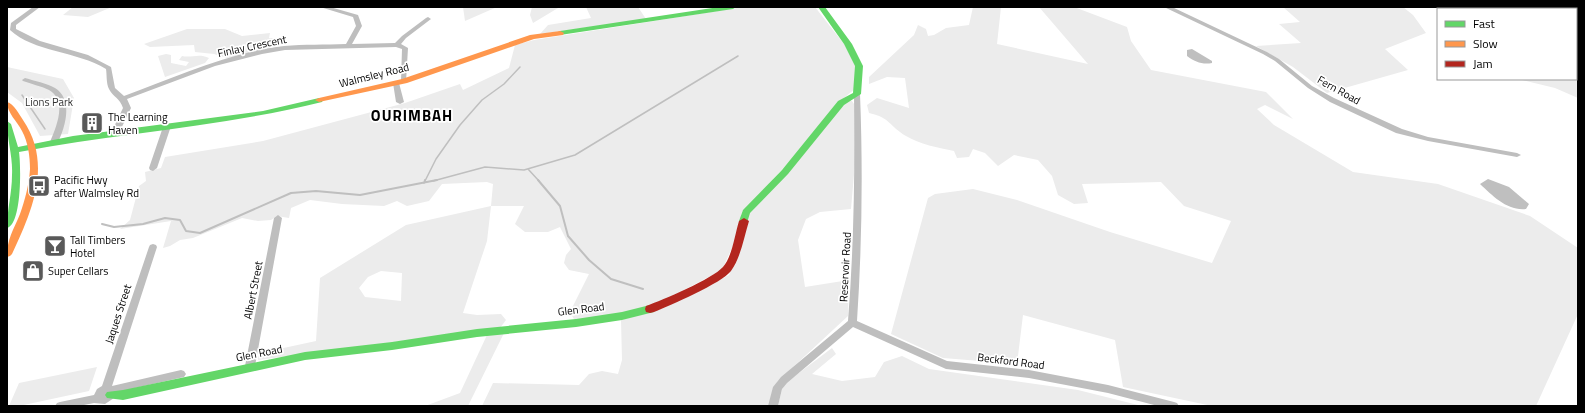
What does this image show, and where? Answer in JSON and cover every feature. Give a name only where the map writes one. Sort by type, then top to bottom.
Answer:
[{"type":"street","points":[[37,7],[13,24],[13,30],[30,40],[48,47],[87,56],[109,68],[111,85],[114,90],[124,98],[127,108],[115,133]]},
{"type":"street","points":[[323,7],[356,16],[359,26],[348,46]]},
{"type":"street","name":"Walmsley Road","points":[[11,150],[115,133],[263,113],[400,82],[533,37],[733,7]]},
{"type":"street","points":[[820,7],[848,44],[859,66],[857,94]]},
{"type":"street","name":"Fern Road","points":[[1167,7],[1265,53],[1277,60],[1310,87],[1332,100],[1399,131],[1428,140],[1517,155]]},
{"type":"street","points":[[400,102],[400,82],[405,48],[398,45],[404,37],[428,19]]},
{"type":"street","name":"Finlay Crescent","points":[[124,98],[213,65],[262,52],[285,48],[398,45]]},
{"type":"street","points":[[25,80],[55,91],[61,99],[62,118],[54,142]]},
{"type":"street","name":"Reservoir Road","points":[[852,323],[856,273],[859,175],[857,94]]},
{"type":"street","name":"Glen Road","points":[[110,392],[123,395],[250,366],[305,356],[392,346],[477,333],[576,323],[622,316],[663,305],[726,272],[739,239],[746,212],[785,172],[841,103],[857,94]]},
{"type":"street","points":[[7,104],[17,114],[28,134],[36,168],[34,183],[21,226],[7,254]]},
{"type":"street","points":[[7,124],[11,150],[18,160],[16,189],[7,224]]},
{"type":"street","points":[[153,168],[167,126]]},
{"type":"street","points":[[7,155],[11,150]]},
{"type":"street","name":"Albert Street","points":[[250,366],[278,218]]},
{"type":"street","name":"Jaques Street","points":[[110,392],[153,247]]},
{"type":"street","points":[[773,406],[778,387],[784,380],[852,323]]},
{"type":"street","name":"Beckford Road","points":[[852,323],[946,365],[1029,374],[1108,389],[1174,406]]},
{"type":"street","points":[[60,406],[97,398],[98,400],[102,401],[110,392],[135,384],[181,374]]},
{"type":"green space","points":[[73,7],[112,7],[88,17],[63,15]]},
{"type":"green space","points":[[463,7],[497,7],[465,21]]},
{"type":"green space","points":[[532,7],[563,7],[558,8],[533,23],[530,15]]},
{"type":"green space","points":[[586,7],[638,7],[646,19],[540,34],[548,25],[591,18]]},
{"type":"green space","points":[[743,7],[815,7],[844,44],[856,66],[856,88],[839,102],[808,142],[742,212],[736,239],[722,270],[661,302],[622,314],[575,321],[570,312],[589,274],[569,270],[564,263],[566,255],[571,249],[560,227],[548,232],[525,232],[515,224],[524,206],[491,206],[493,184],[487,182],[442,184],[429,201],[407,206],[397,201],[384,206],[342,204],[310,200],[291,208],[289,218],[277,216],[271,220],[258,221],[242,218],[193,238],[180,240],[163,248],[171,221],[120,229],[130,220],[139,186],[146,181],[145,172],[161,168],[165,157],[263,141],[405,103],[460,84],[463,90],[509,68],[515,45],[534,40]]},
{"type":"green space","points":[[973,7],[1001,7],[997,44],[1088,64],[1039,7],[1074,7],[1127,27],[1131,41],[1151,70],[1266,92],[1293,119],[1265,105],[1257,109],[1274,125],[1353,172],[1438,184],[1530,216],[1578,248],[1578,314],[1536,406],[1212,406],[1123,387],[1115,340],[1023,315],[1017,364],[943,358],[891,334],[928,198],[935,194],[973,189],[1017,200],[1110,232],[1212,263],[1231,221],[1184,206],[1161,182],[1082,184],[1088,203],[1074,204],[1058,195],[1052,176],[1038,160],[1014,155],[998,166],[985,153],[973,149],[969,157],[957,158],[954,151],[911,139],[882,117],[869,113],[867,105],[877,98],[909,108],[905,78],[887,77],[869,84],[869,77],[914,35],[918,25],[926,29],[928,36],[934,35],[946,28],[969,25]]},
{"type":"green space","points":[[1283,7],[1403,7],[1413,15],[1426,33],[1385,49],[1408,70],[1327,93],[1293,67],[1256,46],[1301,43],[1279,24],[1300,22]]},
{"type":"green space","points":[[187,29],[225,29],[242,36],[270,33],[269,38],[275,38],[271,49],[227,58],[214,54],[195,52],[194,45],[150,47],[144,44]]},
{"type":"green space","points":[[1578,51],[1578,98],[1555,88],[1522,80],[1577,80]]},
{"type":"green space","points":[[166,54],[171,55],[171,63],[186,66],[189,62],[179,60],[182,56],[202,56],[209,58],[205,63],[165,77],[158,56]]},
{"type":"green space","name":"Lions Park","points":[[7,67],[63,79],[74,98],[68,134],[40,136],[22,103],[7,92]]},
{"type":"green space","points":[[847,101],[852,101],[855,111],[855,163],[851,209],[820,212],[806,219],[798,240],[805,287],[849,280],[848,316],[777,382],[771,406],[482,406],[493,383],[579,385],[589,374],[602,371],[618,374],[622,360],[621,320],[664,308],[729,275],[742,240],[749,213]]},
{"type":"green space","points":[[491,206],[487,241],[463,313],[477,315],[501,314],[506,320],[500,328],[258,360],[258,356],[265,352],[316,341],[320,278],[406,225]],"holes":[[[381,271],[402,273],[401,301],[365,297],[359,288],[368,277]]]},
{"type":"green space","points":[[504,333],[468,406],[425,406],[460,393],[487,335]]},
{"type":"green space","points":[[832,348],[836,354],[812,374],[842,381],[875,377],[884,362],[902,356],[929,369],[1078,390],[1142,406],[778,406],[783,385]]},
{"type":"green space","points":[[97,367],[89,391],[19,406],[9,406],[19,383]]},
{"type":"shaded area","points":[[1192,49],[1212,61],[1212,63],[1202,63],[1187,56],[1187,50]]},
{"type":"shaded area","points":[[1488,179],[1509,187],[1529,204],[1526,209],[1513,208],[1495,198],[1480,184]]},
{"type":"waterway","points":[[436,180],[485,167],[524,170],[575,155],[738,56]]},
{"type":"waterway","points":[[425,181],[436,159],[460,125],[482,100],[504,84],[520,67]]},
{"type":"waterway","points":[[22,95],[45,129]]},
{"type":"waterway","points":[[528,169],[539,181]]},
{"type":"waterway","points":[[424,182],[436,180]]},
{"type":"waterway","points":[[538,180],[560,206],[568,236],[589,260],[611,279],[643,289]]},
{"type":"waterway","points":[[102,224],[114,227],[143,224],[165,218],[180,220],[186,231],[200,233],[291,193],[316,191],[360,195],[424,182]]},
{"type":"traffic: fast","points":[[560,33],[733,7]]},
{"type":"traffic: fast","points":[[744,221],[746,212],[785,172],[841,103],[857,94],[859,66],[848,44],[821,7]]},
{"type":"traffic: fast","points":[[16,150],[73,139],[263,113],[319,100]]},
{"type":"traffic: fast","points":[[7,124],[14,150],[17,174],[14,199],[7,225]]},
{"type":"traffic: fast","points":[[111,395],[123,395],[305,356],[392,346],[477,333],[576,323],[622,316],[650,309]]},
{"type":"traffic: slow","points":[[319,100],[404,81],[533,37],[560,33]]},
{"type":"traffic: slow","points":[[7,104],[26,130],[33,154],[34,169],[33,184],[25,213],[7,254]]},
{"type":"traffic: jam","points":[[650,309],[722,274],[729,266],[744,221]]},
{"type":"place","name":"The Learning Haven","points":[[92,123]]},
{"type":"place","name":"Pacific Hwy after Walmsley Rd","points":[[39,186]]},
{"type":"place","name":"Tall Timbers Hotel","points":[[55,246]]},
{"type":"place","name":"Super Cellars","points":[[33,271]]},
{"type":"district","name":"OURIMBAH","points":[[412,115]]}]
